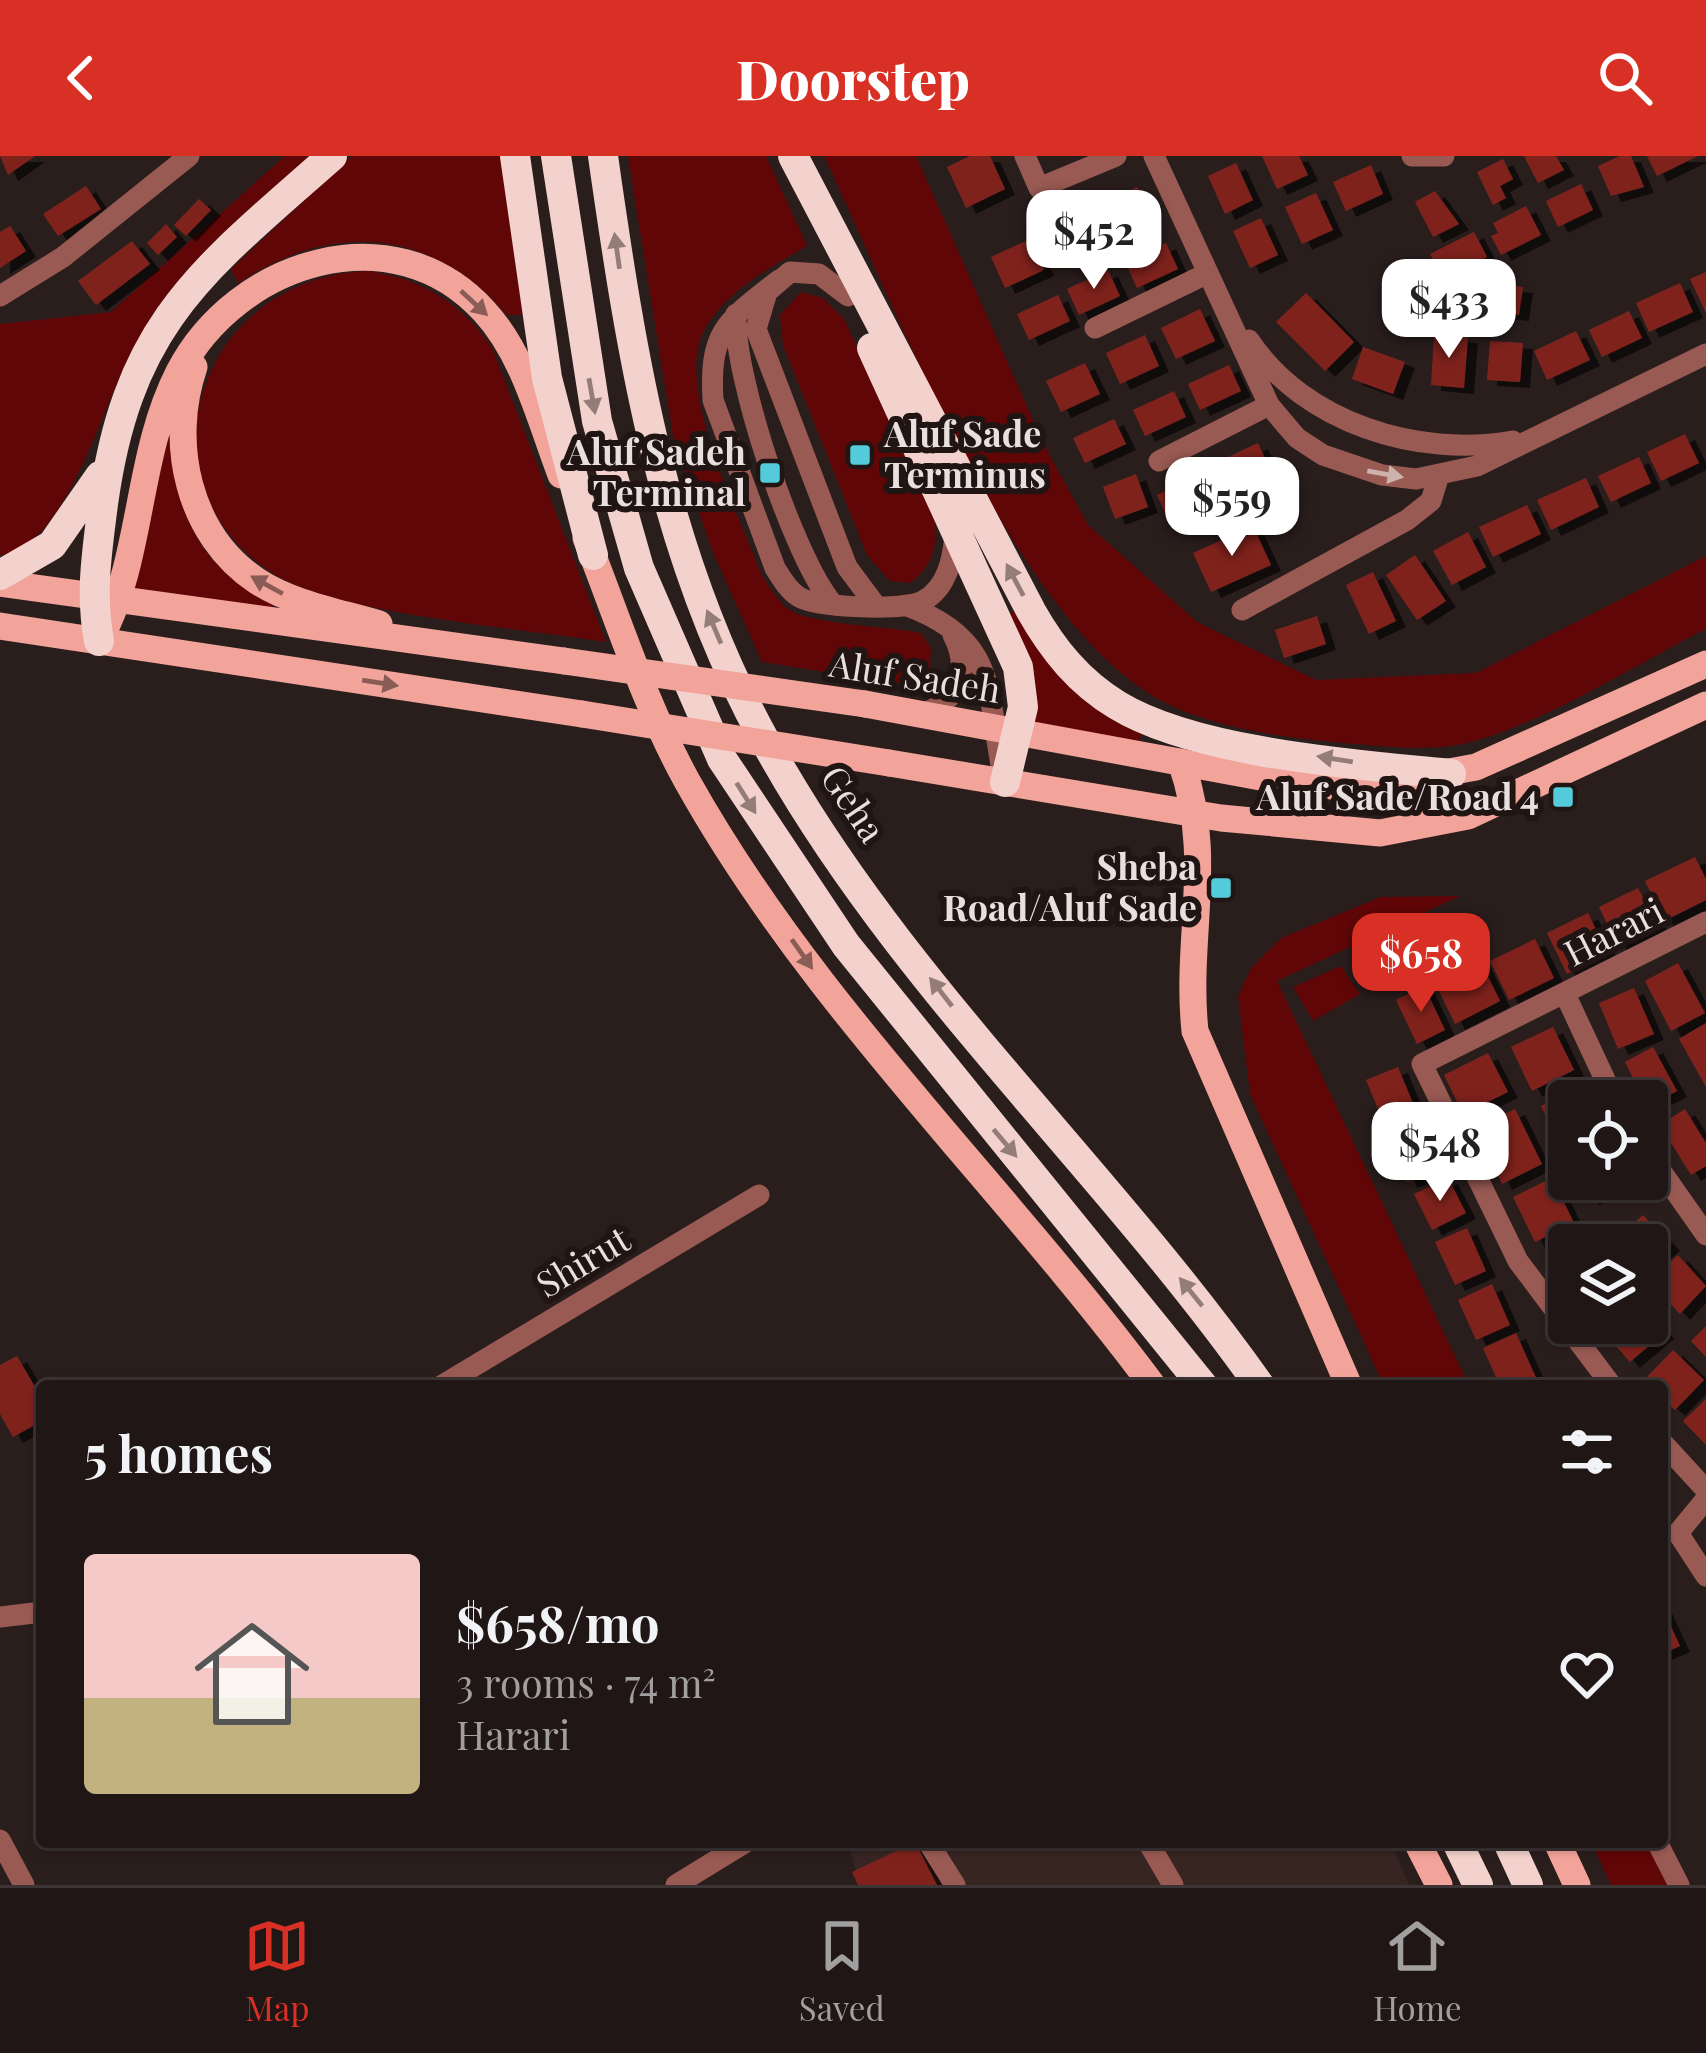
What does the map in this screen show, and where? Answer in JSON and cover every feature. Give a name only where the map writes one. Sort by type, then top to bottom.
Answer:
[{"type":"highway","points":[[0,579],[61,536],[94,491],[144,354],[178,299],[230,245],[332,156]]},
{"type":"highway","points":[[515,156],[547,378],[593,555]]},
{"type":"highway","points":[[556,156],[597,421],[640,568],[722,759],[846,945],[1198,1380]]},
{"type":"highway","name":"Geha","points":[[603,156],[642,410],[683,553],[763,737],[884,917],[1202,1305],[1256,1380]]},
{"type":"highway","points":[[788,156],[1018,668],[1023,707],[1005,726],[1005,782]]},
{"type":"highway","points":[[788,156],[1031,611],[1059,656],[1089,686],[1142,718],[1197,734],[1451,774]]},
{"type":"highway","points":[[99,641],[111,448]]},
{"type":"highway","points":[[1460,1848],[1478,1885]]},
{"type":"highway","points":[[1511,1848],[1528,1885]]},
{"type":"main road","points":[[105,599],[153,432],[190,352],[227,313],[267,284],[309,262],[334,256],[394,259],[450,282],[472,299],[506,339],[686,779],[744,871],[891,1070],[1148,1380]]},
{"type":"main road","points":[[227,313],[196,363],[184,410],[187,470],[211,536],[243,570],[277,592],[458,647]]},
{"type":"main road","name":"Aluf Sadeh","points":[[0,579],[105,599],[866,704],[1357,789],[1451,774],[1517,752],[1706,664]]},
{"type":"main road","points":[[0,626],[1242,821],[1380,833],[1468,816],[1706,705]]},
{"type":"main road","points":[[1181,762],[1197,814],[1201,896],[1192,995],[1195,1031],[1345,1380]]},
{"type":"main road","points":[[1201,896],[1220,843],[1242,821]]},
{"type":"main road","points":[[1420,1848],[1439,1885]]},
{"type":"main road","points":[[1559,1848],[1577,1885]]},
{"type":"street","points":[[0,296],[80,245],[189,156]]},
{"type":"street","points":[[1024,156],[1039,188],[1116,156]]},
{"type":"street","points":[[1154,156],[1269,406],[1297,438],[1323,455],[1382,476],[1439,476],[1477,466],[1706,354]]},
{"type":"street","points":[[1412,156],[1444,156]]},
{"type":"street","points":[[848,296],[819,274],[802,270],[779,280],[736,314],[715,342],[713,400],[775,568],[799,596],[832,603],[907,606],[947,624],[975,649],[1005,726]]},
{"type":"street","points":[[1095,328],[1208,273]]},
{"type":"street","points":[[1208,273],[1269,367],[1339,416],[1415,442],[1456,446],[1531,437]]},
{"type":"street","points":[[779,280],[759,308],[756,329],[761,352],[847,566],[876,606]]},
{"type":"street","points":[[736,314],[738,367],[808,566],[832,603]]},
{"type":"street","points":[[1159,461],[1269,406]]},
{"type":"street","points":[[1242,610],[1407,520],[1431,501],[1439,476]]},
{"type":"street","points":[[907,606],[938,589],[951,564],[955,530]]},
{"type":"street","points":[[920,713],[947,699],[963,673],[957,642],[947,624]]},
{"type":"street","name":"Harari","points":[[1607,1380],[1518,1261],[1422,1064],[1706,923]]},
{"type":"street","points":[[1565,994],[1605,1080]]},
{"type":"street","points":[[1668,1181],[1706,1235]]},
{"type":"street","name":"Shirut","points":[[451,1380],[759,1195]]},
{"type":"street","points":[[1668,1449],[1706,1495],[1678,1533],[1706,1576]]},
{"type":"street","points":[[0,1617],[36,1613]]},
{"type":"street","points":[[0,1840],[24,1885]]},
{"type":"street","points":[[676,1885],[736,1848]]},
{"type":"street","points":[[932,1848],[955,1885]]},
{"type":"street","points":[[1151,1848],[1172,1885]]},
{"type":"street","points":[[1660,1848],[1678,1885]]},
{"type":"shaded area","points":[[285,156],[318,156],[160,314],[122,372],[59,508],[22,547],[0,555],[0,324],[111,312]]},
{"type":"shaded area","points":[[352,156],[503,156],[526,315],[507,315],[478,286],[446,264],[379,243],[309,249],[238,283],[231,269]]},
{"type":"shaded area","points":[[628,156],[766,156],[807,246],[733,295],[702,335],[696,360],[698,389],[714,455],[761,574],[782,604],[817,619],[921,633],[931,648],[929,679],[913,686],[762,662],[712,550],[673,436]]},
{"type":"shaded area","points":[[824,156],[916,156],[1044,445],[1088,525],[1197,622],[1316,680],[1476,673],[1706,556],[1706,629],[1546,713],[1451,746],[1392,747],[1266,733],[1199,717],[1158,699],[1105,659],[1055,601],[1008,531],[923,372]]},
{"type":"shaded area","points":[[369,271],[406,280],[439,296],[468,318],[492,348],[606,642],[341,600],[274,574],[230,535],[204,489],[196,439],[204,390],[226,345],[262,308],[310,282]]},
{"type":"shaded area","points":[[801,292],[823,298],[844,319],[932,511],[933,551],[910,583],[890,581],[867,555],[783,345],[780,315]]},
{"type":"shaded area","points":[[169,407],[181,497],[202,546],[242,585],[273,601],[272,612],[128,591]]},
{"type":"shaded area","points":[[1020,608],[1147,728],[1138,742],[1034,722],[1005,616]]},
{"type":"shaded area","points":[[1460,896],[1277,981],[1466,1380],[1381,1380],[1250,1094],[1238,996],[1251,968],[1281,938],[1381,897]]},
{"type":"shaded area","points":[[1341,966],[1360,994],[1313,1021],[1293,987]]},
{"type":"shaded area","points":[[850,1848],[1394,1848],[1409,1885],[860,1885]]},
{"type":"shaded area","points":[[1594,1848],[1660,1848],[1679,1885],[1611,1885]]},
{"type":"building","points":[[0,156],[35,156],[8,175]]},
{"type":"building","points":[[970,156],[990,156],[1005,189],[966,208],[947,167]]},
{"type":"building","points":[[1262,156],[1299,156],[1308,175],[1277,189]]},
{"type":"building","points":[[1524,156],[1556,156],[1564,170],[1538,183]]},
{"type":"building","points":[[1631,156],[1644,187],[1611,196],[1598,166]]},
{"type":"building","points":[[1647,156],[1698,156],[1657,176]]},
{"type":"building","points":[[1503,159],[1513,179],[1500,186],[1506,198],[1493,205],[1477,172]]},
{"type":"building","points":[[1236,163],[1253,200],[1225,214],[1208,176]]},
{"type":"building","points":[[1371,165],[1383,194],[1346,211],[1333,182]]},
{"type":"building","points":[[1581,184],[1593,210],[1558,227],[1546,201]]},
{"type":"building","points":[[86,186],[101,209],[58,236],[43,214]]},
{"type":"building","points":[[1137,187],[1152,218],[1113,236],[1099,205]]},
{"type":"building","points":[[1435,191],[1459,224],[1433,237],[1415,202]]},
{"type":"building","points":[[1316,193],[1333,230],[1302,244],[1285,207]]},
{"type":"building","points":[[199,199],[211,210],[186,236],[174,225]]},
{"type":"building","points":[[1526,206],[1541,235],[1501,255],[1491,236],[1498,233],[1493,223]]},
{"type":"building","points":[[1079,214],[1094,245],[1055,263],[1040,232]]},
{"type":"building","points":[[1261,218],[1278,255],[1250,268],[1233,231]]},
{"type":"building","points":[[166,224],[177,237],[158,255],[147,243]]},
{"type":"building","points":[[10,226],[26,251],[0,268],[0,232]]},
{"type":"building","points":[[1474,232],[1487,257],[1443,279],[1430,254]]},
{"type":"building","points":[[1030,239],[1044,270],[1005,288],[991,257]]},
{"type":"building","points":[[132,241],[150,264],[96,305],[78,281]]},
{"type":"building","points":[[1166,243],[1178,269],[1137,288],[1125,262]]},
{"type":"building","points":[[1108,270],[1120,296],[1079,315],[1067,289]]},
{"type":"building","points":[[1706,272],[1706,313],[1690,279]]},
{"type":"building","points":[[1486,283],[1523,287],[1519,315],[1483,311]]},
{"type":"building","points":[[1680,283],[1693,312],[1649,332],[1636,303]]},
{"type":"building","points":[[1435,284],[1470,294],[1463,320],[1428,310]]},
{"type":"building","points":[[1306,293],[1354,342],[1325,371],[1276,322]]},
{"type":"building","points":[[1058,295],[1070,321],[1029,340],[1017,314]]},
{"type":"building","points":[[1200,309],[1215,341],[1176,359],[1161,328]]},
{"type":"building","points":[[1629,311],[1642,338],[1602,357],[1589,330]]},
{"type":"building","points":[[1576,331],[1590,360],[1547,380],[1534,351]]},
{"type":"building","points":[[1145,335],[1159,366],[1120,384],[1106,353]]},
{"type":"building","points":[[1434,335],[1468,337],[1464,388],[1431,385]]},
{"type":"building","points":[[1490,341],[1523,343],[1520,382],[1487,380]]},
{"type":"building","points":[[1363,347],[1405,362],[1393,394],[1352,379]]},
{"type":"building","points":[[1085,363],[1100,394],[1061,412],[1046,381]]},
{"type":"building","points":[[1229,365],[1241,391],[1200,410],[1188,384]]},
{"type":"building","points":[[1174,391],[1186,417],[1145,436],[1133,410]]},
{"type":"building","points":[[1114,419],[1126,444],[1085,463],[1073,438]]},
{"type":"building","points":[[1685,434],[1699,463],[1661,481],[1647,452]]},
{"type":"building","points":[[1258,443],[1270,469],[1229,488],[1217,462]]},
{"type":"building","points":[[1639,457],[1651,483],[1611,502],[1598,476]]},
{"type":"building","points":[[1136,474],[1148,507],[1115,519],[1103,487]]},
{"type":"building","points":[[1198,476],[1210,502],[1169,521],[1157,495]]},
{"type":"building","points":[[1586,478],[1599,507],[1551,530],[1537,500]]},
{"type":"building","points":[[1527,505],[1541,534],[1493,557],[1479,527]]},
{"type":"building","points":[[1253,526],[1271,565],[1211,592],[1193,553]]},
{"type":"building","points":[[1468,532],[1486,567],[1452,585],[1433,551]]},
{"type":"building","points":[[1415,555],[1446,601],[1417,620],[1386,575]]},
{"type":"building","points":[[1373,572],[1396,621],[1369,634],[1346,585]]},
{"type":"building","points":[[1317,616],[1326,644],[1284,658],[1275,630]]},
{"type":"building","points":[[1695,857],[1706,879],[1706,900],[1664,921],[1645,881]]},
{"type":"building","points":[[1638,888],[1657,925],[1617,945],[1599,907]]},
{"type":"building","points":[[1588,913],[1608,954],[1567,974],[1547,933]]},
{"type":"building","points":[[1535,939],[1554,978],[1509,1000],[1490,961]]},
{"type":"building","points":[[1480,960],[1500,1001],[1455,1024],[1435,983]]},
{"type":"building","points":[[1678,963],[1705,1013],[1671,1031],[1645,981]]},
{"type":"building","points":[[1424,986],[1445,1030],[1417,1044],[1396,1000]]},
{"type":"building","points":[[1634,988],[1654,1034],[1618,1049],[1599,1003]]},
{"type":"building","points":[[1706,1023],[1706,1087],[1679,1039]]},
{"type":"building","points":[[1553,1027],[1574,1070],[1532,1091],[1511,1047]]},
{"type":"building","points":[[1653,1047],[1677,1091],[1668,1096],[1668,1080],[1634,1080],[1625,1062]]},
{"type":"building","points":[[1488,1053],[1508,1092],[1463,1114],[1444,1075]]},
{"type":"building","points":[[1398,1067],[1417,1113],[1385,1126],[1366,1080]]},
{"type":"building","points":[[1515,1109],[1542,1164],[1502,1184],[1475,1128]]},
{"type":"building","points":[[1685,1109],[1706,1143],[1706,1166],[1691,1175],[1668,1138],[1668,1120]]},
{"type":"building","points":[[1428,1126],[1444,1168],[1407,1182],[1391,1140]]},
{"type":"building","points":[[1448,1178],[1466,1213],[1432,1230],[1414,1194]]},
{"type":"building","points":[[1548,1180],[1548,1200],[1563,1200],[1574,1223],[1548,1224],[1548,1236],[1535,1242],[1513,1197]]},
{"type":"building","points":[[1467,1228],[1486,1271],[1455,1285],[1435,1242]]},
{"type":"building","points":[[1678,1255],[1706,1286],[1680,1314],[1668,1301],[1668,1264]]},
{"type":"building","points":[[1492,1284],[1510,1325],[1476,1340],[1458,1300]]},
{"type":"building","points":[[1706,1326],[1706,1357],[1691,1341]]},
{"type":"building","points":[[1516,1333],[1537,1380],[1497,1380],[1483,1348]]},
{"type":"building","points":[[1614,1344],[1651,1344],[1630,1362]]},
{"type":"building","points":[[1673,1350],[1704,1380],[1675,1410],[1668,1404],[1668,1380],[1644,1380]]},
{"type":"building","points":[[17,1356],[36,1389],[36,1424],[13,1437],[0,1414],[0,1365]]},
{"type":"building","points":[[1706,1399],[1706,1445],[1683,1421]]},
{"type":"building","points":[[1668,1620],[1680,1646],[1668,1651]]},
{"type":"building","points":[[902,1848],[918,1848],[937,1885],[858,1885],[852,1872]]},
{"type":"place","name":"Aluf Sade Terminus","points":[[860,455]]},
{"type":"place","name":"Aluf Sadeh Terminal","points":[[770,473]]},
{"type":"place","name":"Aluf Sade/Road 4","points":[[1563,797]]},
{"type":"place","name":"Sheba Road/Aluf Sade","points":[[1221,888]]}]
